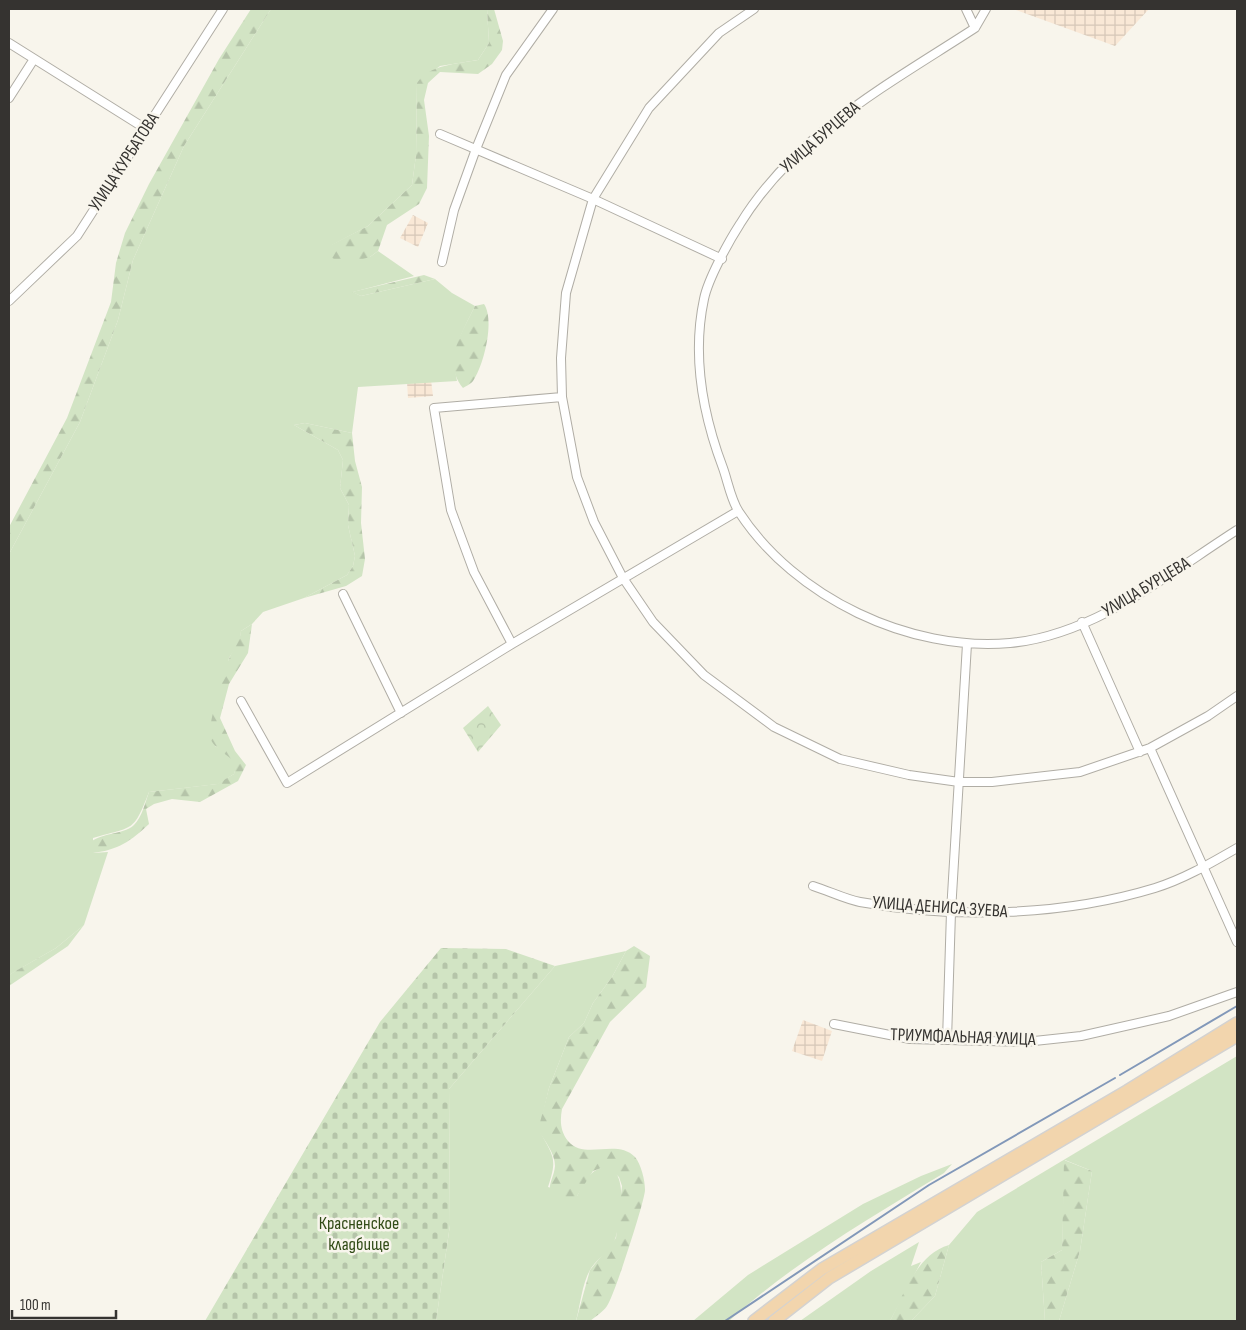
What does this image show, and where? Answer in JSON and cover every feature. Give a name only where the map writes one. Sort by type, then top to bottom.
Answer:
[{"type":"main road","points":[[754,1321],[822,1269],[1127,1091],[1237,1023]]},
{"type":"main road","points":[[774,1321],[829,1278],[1237,1036]]},
{"type":"street","points":[[212,9],[221,11]]},
{"type":"street","points":[[442,262],[454,210],[476,148],[506,75],[553,9]]},
{"type":"street","points":[[754,9],[719,33],[648,108],[593,199],[566,293],[561,358],[562,397],[577,477],[594,522],[623,578],[653,622],[704,675],[774,727],[840,759],[910,775],[959,782],[992,782],[1080,772],[1150,748],[1208,716],[1237,696]]},
{"type":"street","points":[[966,9],[975,28]]},
{"type":"street","name":"УЛИЦА БУРЦЕВА","points":[[986,9],[975,28],[841,115],[785,164],[740,223],[722,259],[704,297],[698,362],[712,437],[738,511],[776,556],[814,588],[876,622],[919,636],[967,644],[1011,642],[1049,636],[1111,610],[1237,530]]},
{"type":"street","name":"УЛИЦА КУРБАТОВА","points":[[9,301],[77,236],[221,11]]},
{"type":"street","points":[[9,43],[146,129]]},
{"type":"street","points":[[9,98],[34,59]]},
{"type":"street","points":[[440,134],[593,199],[722,259]]},
{"type":"street","points":[[512,644],[474,572],[451,510],[434,408],[562,397]]},
{"type":"street","points":[[240,701],[287,783],[512,644],[738,511]]},
{"type":"street","points":[[343,594],[400,713]]},
{"type":"street","points":[[1082,622],[1140,752]]},
{"type":"street","points":[[947,1040],[951,912],[967,644]]},
{"type":"street","points":[[1150,748],[1237,942]]},
{"type":"street","name":"УЛИЦА ДЕНИСА ЗУЕВА","points":[[813,886],[859,902],[951,912],[1017,912],[1080,905],[1156,888],[1205,867],[1237,848]]},
{"type":"street","name":"ТРИУМФАЛЬНАЯ УЛИЦА","points":[[834,1024],[910,1039],[1024,1042],[1081,1036],[1169,1016],[1237,992]]},
{"type":"shaded area","points":[[1013,9],[1149,9],[1115,46]]},
{"type":"shaded area","points":[[413,215],[428,223],[418,247],[400,238]]},
{"type":"shaded area","points":[[431,380],[433,396],[408,398],[407,382]]},
{"type":"shaded area","points":[[803,1020],[832,1031],[822,1061],[792,1051]]},
{"type":"green space","points":[[251,9],[271,9],[184,146],[133,260],[118,320],[80,422],[9,554],[9,527],[67,418],[111,302],[116,263],[125,233],[149,184],[219,59]]},
{"type":"green space","points":[[271,9],[487,9],[489,43],[478,60],[440,66],[417,83],[416,155],[412,185],[368,226],[332,245],[370,257],[378,251],[414,276],[353,292],[361,296],[435,279],[452,293],[475,306],[458,342],[455,360],[457,381],[358,387],[352,433],[305,423],[294,425],[338,450],[343,460],[340,488],[349,505],[348,525],[355,556],[353,566],[347,575],[304,598],[263,612],[252,624],[241,631],[240,641],[229,658],[215,746],[231,756],[237,764],[234,774],[218,784],[149,792],[139,815],[130,826],[117,832],[93,838],[93,853],[108,852],[84,925],[56,948],[9,975],[9,554],[80,422],[118,320],[133,260],[184,146]]},
{"type":"green space","points":[[487,9],[494,9],[503,41],[502,50],[492,64],[478,74],[440,72],[428,83],[424,100],[429,136],[427,188],[419,204],[387,225],[378,251],[370,257],[352,262],[334,259],[326,254],[331,245],[368,226],[412,185],[416,155],[417,83],[422,77],[436,68],[478,60],[489,43]]},
{"type":"green space","points":[[424,275],[435,279],[361,296],[352,292]]},
{"type":"green space","points":[[484,304],[487,311],[488,331],[484,354],[473,381],[463,388],[454,368],[456,347],[475,306]]},
{"type":"green space","points":[[305,423],[352,433],[355,461],[362,487],[361,523],[365,559],[362,576],[346,586],[304,598],[347,575],[353,566],[355,556],[348,525],[349,505],[340,488],[343,460],[338,450],[294,425]]},
{"type":"green space","points":[[252,624],[248,653],[229,684],[220,718],[235,751],[246,765],[238,781],[200,802],[172,799],[154,804],[146,809],[149,824],[136,835],[124,844],[110,850],[93,853],[86,846],[92,841],[123,831],[137,822],[149,792],[217,784],[234,774],[236,764],[214,745],[210,737],[211,721],[229,659],[241,631]]},
{"type":"green space","points":[[488,706],[501,725],[478,752],[463,728]]},
{"type":"green space","points":[[84,925],[68,946],[9,986],[9,975],[56,948]]},
{"type":"green space","points":[[634,946],[650,956],[646,987],[610,1022],[562,1109],[561,1121],[565,1137],[575,1147],[592,1150],[619,1149],[635,1157],[642,1172],[645,1190],[644,1197],[611,1299],[607,1306],[590,1321],[576,1321],[590,1270],[616,1238],[622,1186],[619,1177],[611,1170],[601,1168],[593,1171],[577,1196],[560,1202],[551,1197],[550,1188],[555,1161],[538,1130],[549,1088],[569,1037],[584,1023],[593,1003],[612,977],[626,951]]},
{"type":"green space","name":"Красненское кладбище","points":[[441,948],[506,949],[555,966],[449,1089],[450,1225],[436,1321],[205,1321],[380,1022]]},
{"type":"green space","points":[[626,951],[612,977],[593,1003],[584,1023],[569,1037],[549,1088],[539,1130],[551,1152],[553,1163],[548,1187],[577,1196],[594,1171],[608,1168],[615,1172],[620,1181],[621,1205],[616,1236],[612,1245],[593,1266],[587,1276],[576,1321],[436,1321],[450,1225],[449,1089],[555,966]]},
{"type":"green space","points":[[1237,1056],[1237,1321],[1059,1321],[1080,1251],[1092,1171],[1065,1160],[1062,1250],[1041,1262],[1045,1321],[911,1321],[935,1296],[949,1245],[977,1212]]},
{"type":"green space","points":[[1064,1160],[1092,1171],[1080,1251],[1059,1321],[1045,1321],[1041,1262],[1062,1250]]},
{"type":"green space","points":[[952,1164],[944,1173],[806,1260],[729,1321],[693,1321],[748,1275],[863,1204],[921,1176]]},
{"type":"green space","points":[[919,1242],[911,1266],[921,1262],[890,1321],[800,1321],[871,1271]]},
{"type":"green space","points":[[949,1245],[935,1296],[911,1321],[890,1321],[906,1287],[920,1266],[928,1257]]},
{"type":"waterway","points":[[1120,1075],[1237,1006]]},
{"type":"waterway","points":[[725,1321],[929,1185],[1115,1078]]}]
